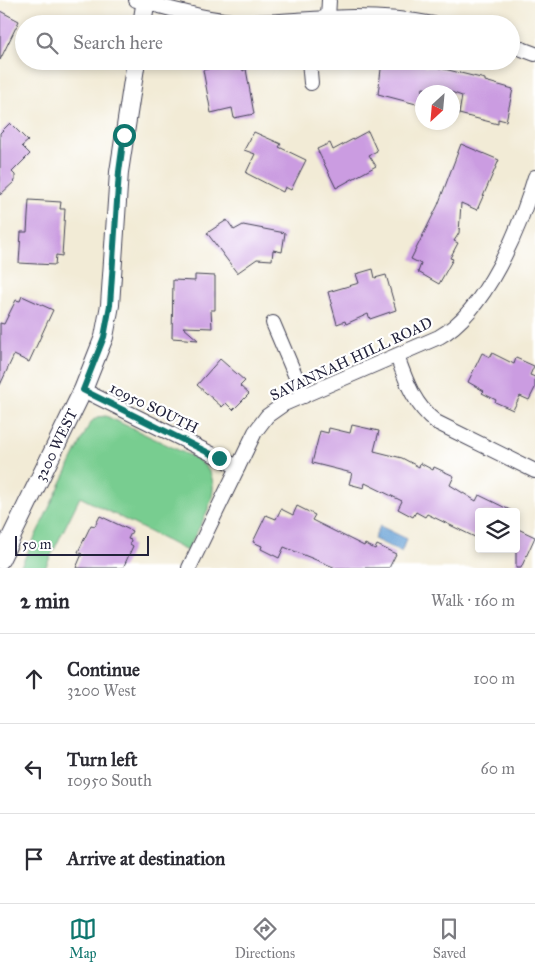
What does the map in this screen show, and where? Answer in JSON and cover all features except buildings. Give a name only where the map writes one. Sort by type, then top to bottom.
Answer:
[{"type":"street","points":[[328,15],[329,0]]},
{"type":"street","points":[[142,15],[142,1],[191,15]]},
{"type":"street","points":[[520,48],[535,54]]},
{"type":"street","name":"3200 WEST","points":[[0,560],[83,390],[104,337],[110,305],[119,172],[135,70]]},
{"type":"street","points":[[310,70],[311,83]]},
{"type":"street","name":"SAVANNAH HILL ROAD","points":[[193,567],[255,432],[267,416],[284,404],[449,332],[474,305],[512,239],[535,177]]},
{"type":"street","points":[[273,323],[304,396]]},
{"type":"street","points":[[396,356],[414,399],[428,416],[436,422],[535,471]]},
{"type":"street","name":"10950 SOUTH","points":[[83,390],[238,467]]},
{"type":"green space","points":[[106,416],[193,457],[205,466],[211,477],[213,488],[211,501],[187,551],[80,497],[45,568],[20,568],[90,423],[97,417]]},
{"type":"water","points":[[380,526],[407,539],[401,552],[374,539]]},
{"type":"route","points":[[124,135],[119,172],[110,305],[104,337],[83,390],[219,458]]}]
